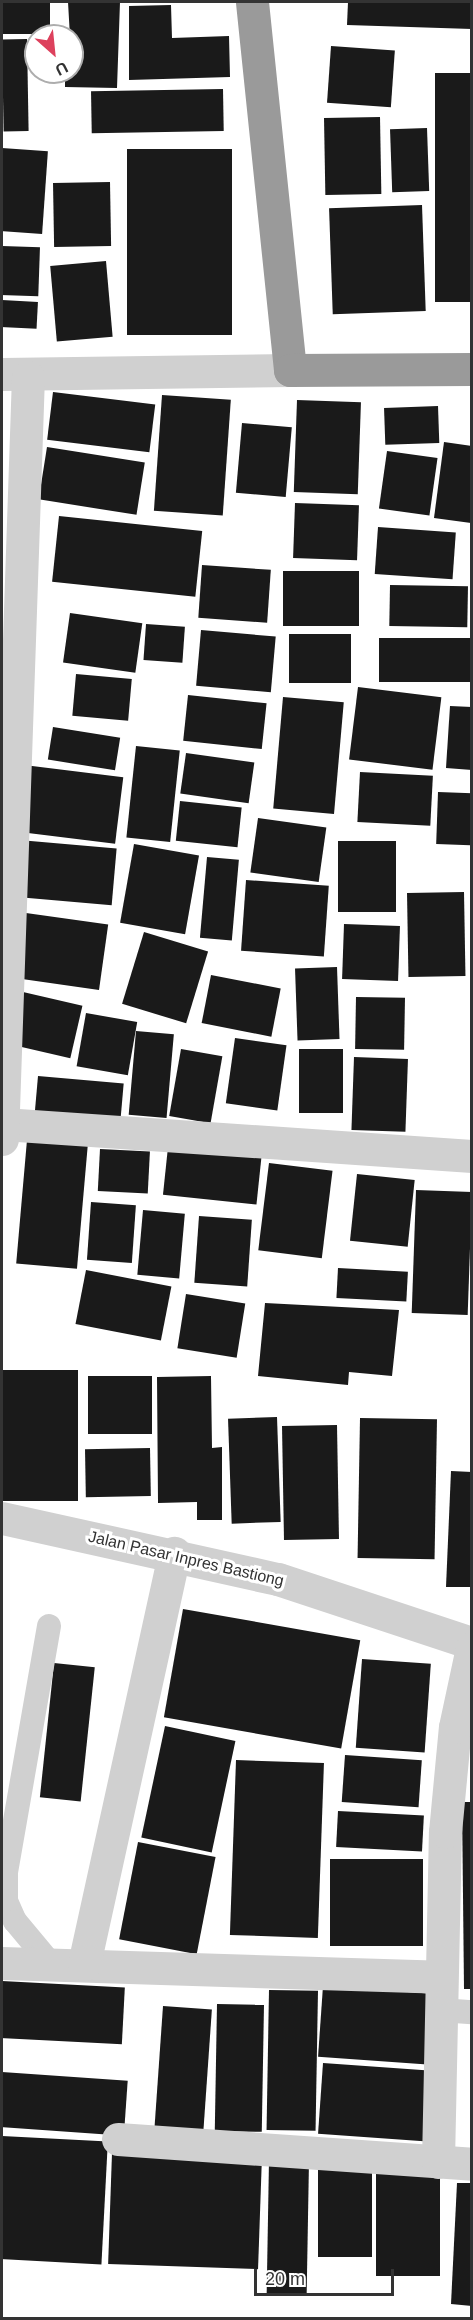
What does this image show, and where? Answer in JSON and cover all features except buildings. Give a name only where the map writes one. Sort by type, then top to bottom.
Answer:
[{"type":"highway","points":[[252,2],[259,46],[290,370],[471,369]]},
{"type":"street","points":[[290,370],[15,375],[2,1132],[471,1156]]},
{"type":"street","name":"Jalan Pasar Inpres Bastiong","points":[[2,1518],[174,1553],[278,1579],[471,1643]]},
{"type":"street","points":[[84,1964],[174,1553]]},
{"type":"street","points":[[438,2162],[456,2011],[440,1977],[454,1739],[471,1648]]},
{"type":"street","points":[[2,1963],[440,1977]]},
{"type":"street","points":[[118,2139],[471,2164]]},
{"type":"lane","points":[[259,46],[263,2]]},
{"type":"lane","points":[[49,1626],[6,1892],[15,1921],[51,1963]]}]
